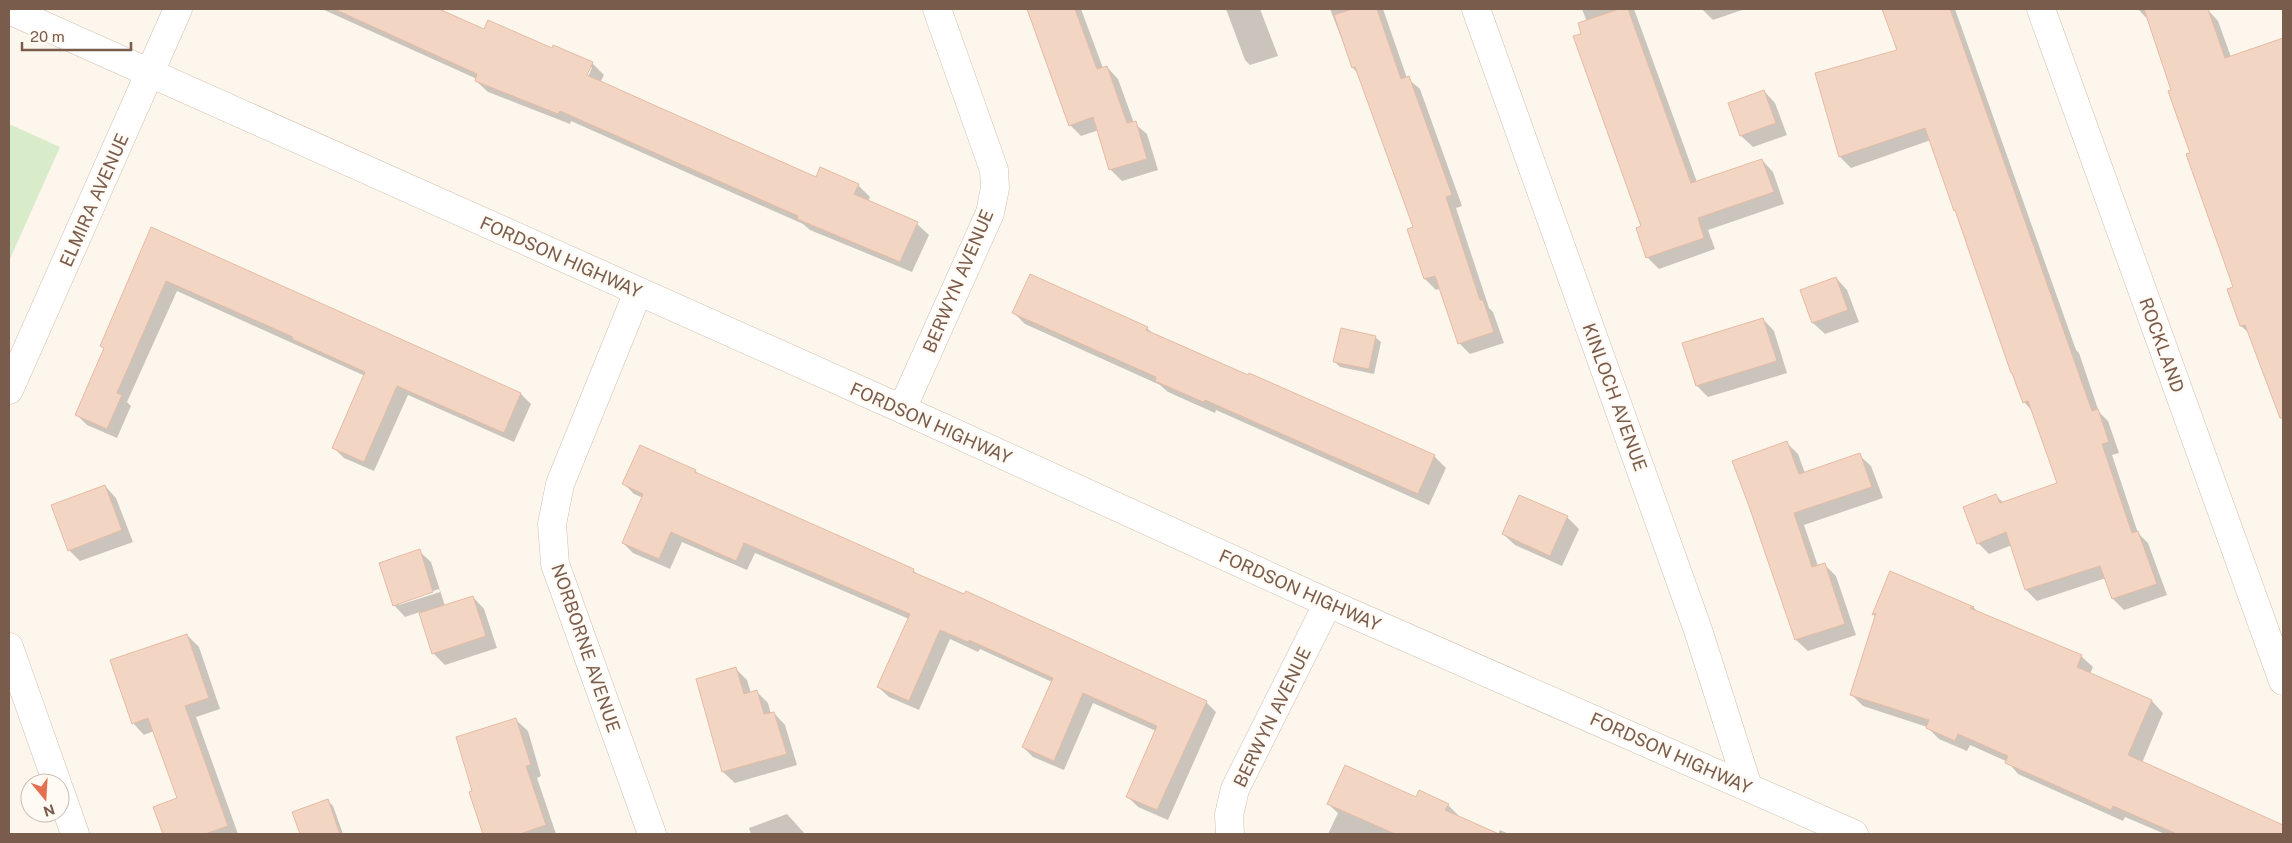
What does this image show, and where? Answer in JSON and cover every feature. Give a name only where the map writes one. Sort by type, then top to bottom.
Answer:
[{"type":"street","name":"ELMIRA AVENUE","points":[[9,390],[178,9]]},
{"type":"street","name":"BERWYN AVENUE","points":[[902,409],[990,213],[995,188],[994,170],[937,9]]},
{"type":"street","name":"KINLOCH AVENUE","points":[[1476,9],[1698,630],[1748,787]]},
{"type":"street","name":"ROCKLAND","points":[[2041,9],[2283,681]]},
{"type":"street","name":"FORDSON HIGHWAY","points":[[9,10],[902,409],[1328,603],[1854,834]]},
{"type":"street","name":"NORBORNE AVENUE","points":[[638,292],[560,484],[552,524],[555,564],[652,834]]},
{"type":"street","name":"BERWYN AVENUE","points":[[1230,834],[1229,815],[1236,790],[1328,603]]},
{"type":"street","points":[[9,647],[53,773]]},
{"type":"street","points":[[70,820],[75,834]]},
{"type":"green space","points":[[9,124],[60,147],[9,261]]},
{"type":"building","points":[[334,9],[439,9],[484,29],[488,20],[552,48],[553,45],[593,62],[587,75],[816,177],[820,167],[859,184],[854,194],[918,222],[900,262],[797,219],[798,216],[560,111],[558,114],[475,81],[477,74]]},
{"type":"building","points":[[1027,9],[1075,9],[1097,69],[1107,66],[1127,123],[1136,121],[1147,159],[1109,170],[1093,117],[1069,126]]},
{"type":"building","points":[[1352,9],[1377,9],[1401,79],[1409,76],[1452,195],[1446,197],[1480,300],[1483,300],[1494,332],[1458,344],[1435,276],[1424,279],[1407,229],[1413,227],[1355,67],[1352,68],[1334,15]]},
{"type":"building","points":[[1619,9],[1628,9],[1691,183],[1762,159],[1774,192],[1698,218],[1704,238],[1646,258],[1636,228],[1641,226],[1573,36],[1581,34],[1578,23]]},
{"type":"building","points":[[1882,9],[1950,9],[2092,411],[2098,409],[2109,442],[2102,444],[2132,533],[2138,531],[2157,584],[2112,599],[2100,566],[2025,590],[2006,532],[1977,544],[1963,507],[1996,494],[2000,503],[2057,483],[2028,401],[2023,403],[2011,373],[1925,128],[1839,157],[1815,73],[1897,50]]},
{"type":"building","points":[[2144,9],[2208,9],[2225,58],[2283,38],[2283,418],[2280,418],[2245,325],[2240,326],[2227,289],[2233,287],[2186,154],[2190,153],[2168,91],[2171,90]]},
{"type":"building","points":[[1764,90],[1776,123],[1740,136],[1728,103]]},
{"type":"building","points":[[151,227],[521,393],[504,433],[397,386],[364,462],[332,448],[365,372],[292,339],[293,337],[166,281],[117,393],[122,395],[107,429],[75,415],[104,348],[100,346]]},
{"type":"building","points":[[1030,274],[1148,327],[1146,330],[1435,455],[1418,494],[1205,400],[1203,402],[1155,381],[1156,377],[1012,313]]},
{"type":"building","points":[[1836,277],[1848,310],[1812,323],[1800,290]]},
{"type":"building","points":[[1763,318],[1777,361],[1696,386],[1682,343]]},
{"type":"building","points":[[1341,328],[1376,336],[1369,369],[1333,362]]},
{"type":"building","points":[[1787,441],[1799,474],[1860,453],[1872,487],[1794,513],[1812,567],[1825,563],[1845,624],[1795,640],[1732,461]]},
{"type":"building","points":[[640,445],[696,470],[695,472],[914,569],[913,572],[964,594],[966,591],[1207,701],[1157,810],[1126,797],[1157,726],[1083,693],[1054,761],[1022,747],[1053,678],[969,640],[968,642],[940,630],[909,701],[877,687],[910,614],[744,543],[736,561],[671,532],[659,559],[622,543],[643,494],[622,484]]},
{"type":"building","points":[[105,485],[122,530],[68,551],[51,505]]},
{"type":"building","points":[[1519,495],[1568,516],[1550,556],[1502,534]]},
{"type":"building","points":[[420,549],[433,592],[393,606],[379,563]]},
{"type":"building","points":[[1890,571],[1974,607],[1970,608],[2082,655],[2077,667],[2152,700],[2128,755],[2283,825],[2283,834],[2177,834],[2113,806],[2111,810],[2005,763],[2008,756],[1958,734],[1955,741],[1926,728],[1929,720],[1850,695],[1876,613],[1872,615]]},
{"type":"building","points":[[473,596],[486,636],[432,654],[419,613]]},
{"type":"building","points":[[187,634],[209,698],[185,706],[228,826],[205,834],[163,834],[153,807],[177,798],[148,718],[132,724],[110,660]]},
{"type":"building","points":[[736,667],[744,694],[757,690],[764,714],[774,712],[787,754],[722,772],[696,679]]},
{"type":"building","points":[[516,718],[531,765],[526,766],[546,825],[520,834],[483,834],[469,792],[472,791],[456,737]]},
{"type":"building","points":[[1345,765],[1416,797],[1419,790],[1449,804],[1445,810],[1499,834],[1395,834],[1327,804]]},
{"type":"building","points":[[328,799],[340,834],[300,834],[292,812]]}]
